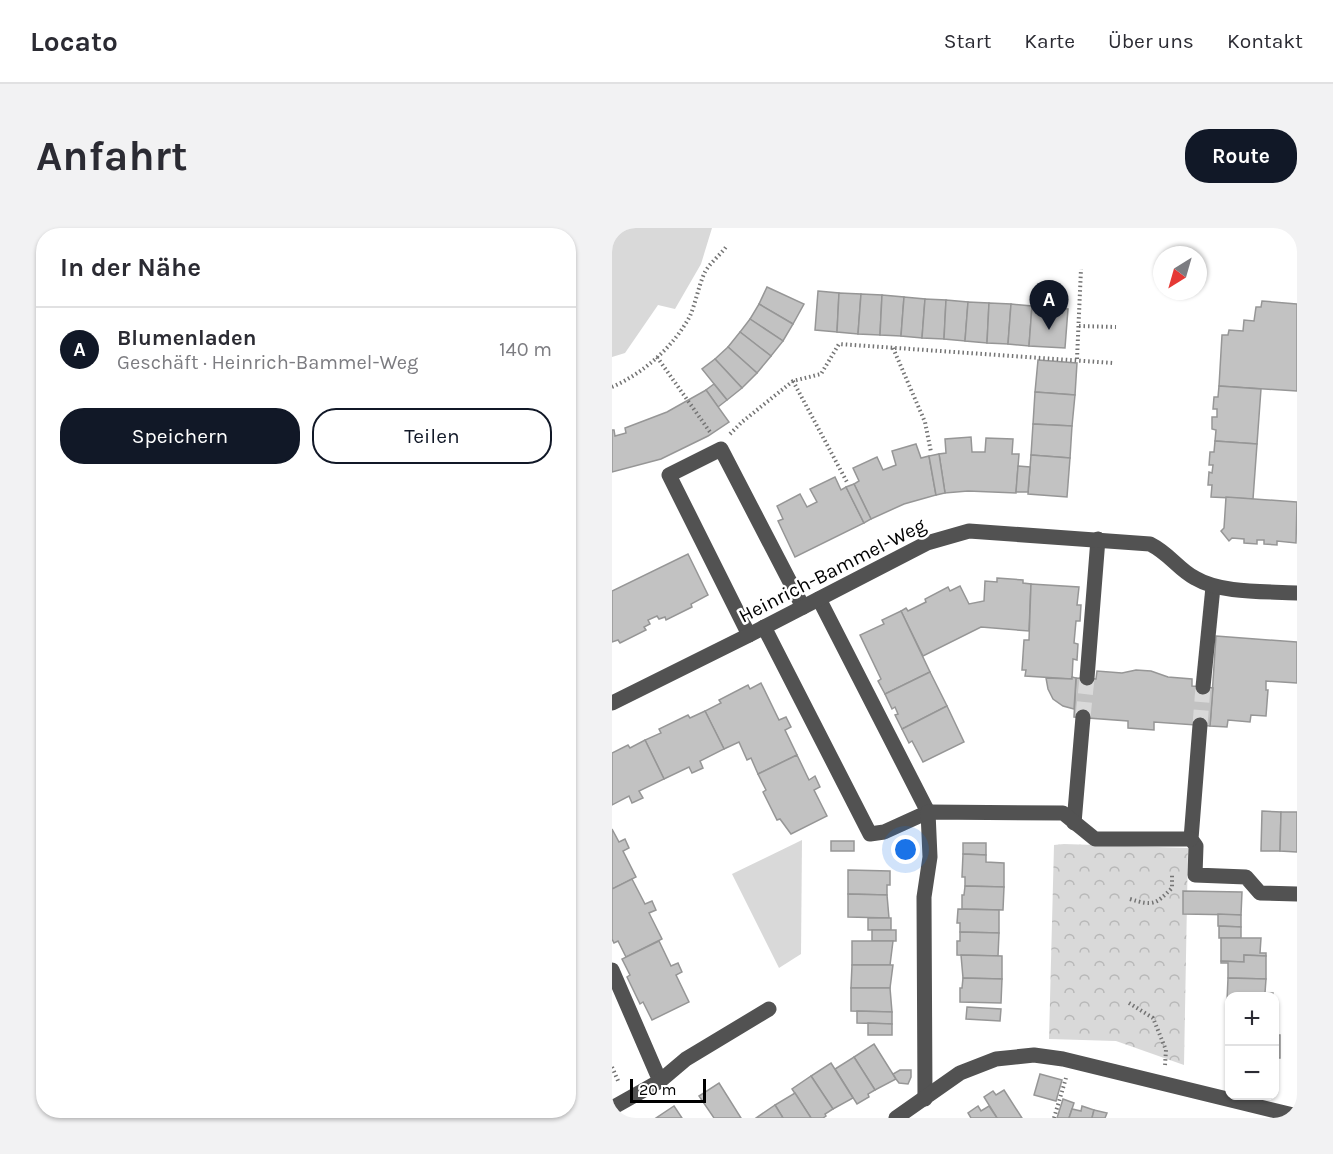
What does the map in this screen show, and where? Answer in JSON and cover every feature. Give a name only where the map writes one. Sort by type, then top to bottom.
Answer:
[{"type":"street","points":[[749,636],[669,475],[719,446],[803,607]]},
{"type":"street","name":"Heinrich-Bammel-Weg","points":[[612,703],[749,636],[927,543],[969,531],[1150,544],[1164,551],[1192,578],[1214,587],[1297,593]]},
{"type":"street","points":[[1087,678],[1098,539]]},
{"type":"street","points":[[1203,687],[1214,587]]},
{"type":"street","points":[[819,599],[928,812],[930,857],[924,897],[925,1099]]},
{"type":"street","points":[[764,627],[870,834],[884,832],[928,812],[1063,813],[1095,839],[1191,840]]},
{"type":"street","points":[[1074,823],[1083,717]]},
{"type":"street","points":[[1200,725],[1191,840],[1196,846],[1195,875],[1246,876],[1260,893],[1297,894]]},
{"type":"street","points":[[612,970],[660,1081]]},
{"type":"street","points":[[612,1108],[660,1081],[686,1059],[769,1009]]},
{"type":"street","points":[[896,1118],[960,1073],[996,1059],[1034,1055],[1071,1061],[1297,1116]]},
{"type":"path","points":[[612,387],[657,357],[680,334],[699,295],[705,272],[726,247]]},
{"type":"path","points":[[1077,359],[1081,269]]},
{"type":"path","points":[[1079,326],[1116,327]]},
{"type":"path","points":[[657,357],[719,446],[793,381],[821,374],[839,344],[1113,363]]},
{"type":"path","points":[[893,348],[925,422],[931,452]]},
{"type":"path","points":[[793,381],[848,484]]},
{"type":"path","points":[[1130,899],[1148,904],[1158,903],[1172,888],[1173,868]]},
{"type":"path","points":[[1129,1003],[1153,1018],[1166,1050],[1164,1084]]},
{"type":"path","points":[[1054,1118],[1071,1061]]},
{"type":"green space","points":[[612,228],[712,228],[701,264],[675,309],[658,305],[625,353],[612,357]]},
{"type":"green space","points":[[802,840],[801,954],[779,968],[732,874]]},
{"type":"green space","points":[[1054,845],[1188,848],[1184,1065],[1116,1041],[1049,1039]]},
{"type":"building","points":[[767,287],[804,304],[793,324],[759,304]]},
{"type":"building","points":[[818,291],[839,293],[837,332],[815,330]]},
{"type":"building","points":[[839,293],[861,294],[858,334],[837,332]]},
{"type":"building","points":[[861,294],[882,295],[880,335],[858,334]]},
{"type":"building","points":[[882,295],[904,297],[901,336],[880,335]]},
{"type":"building","points":[[904,297],[925,299],[922,338],[901,336]]},
{"type":"building","points":[[925,299],[946,300],[944,339],[922,338]]},
{"type":"building","points":[[946,300],[968,302],[965,341],[944,339]]},
{"type":"building","points":[[1262,301],[1297,304],[1297,391],[1219,386],[1222,335],[1228,335],[1229,330],[1243,331],[1244,320],[1254,321],[1256,307],[1261,307]]},
{"type":"building","points":[[968,302],[989,303],[987,343],[965,341]]},
{"type":"building","points":[[989,303],[1011,304],[1008,344],[987,343]]},
{"type":"building","points":[[759,304],[793,324],[783,341],[750,319]]},
{"type":"building","points":[[1011,304],[1032,306],[1029,346],[1008,344]]},
{"type":"building","points":[[1032,306],[1068,309],[1065,348],[1029,346]]},
{"type":"building","points":[[750,319],[783,341],[771,356],[740,332]]},
{"type":"building","points":[[740,332],[771,356],[757,373],[728,347]]},
{"type":"building","points":[[728,347],[757,373],[742,388],[715,359]]},
{"type":"building","points":[[715,359],[742,388],[727,400],[702,369]]},
{"type":"building","points":[[1038,360],[1077,363],[1075,395],[1035,392]]},
{"type":"building","points":[[714,384],[727,400],[718,407],[706,390]]},
{"type":"building","points":[[1219,386],[1261,389],[1257,444],[1215,441],[1216,430],[1212,429],[1212,417],[1217,417],[1217,409],[1213,409],[1214,397],[1218,397]]},
{"type":"building","points":[[706,390],[729,422],[708,436],[661,459],[612,472],[612,430],[615,436],[626,433],[625,428],[667,412]]},
{"type":"building","points":[[1035,392],[1075,395],[1072,426],[1033,424]]},
{"type":"building","points":[[1033,424],[1072,426],[1070,458],[1031,455]]},
{"type":"building","points":[[971,437],[972,452],[985,452],[986,438],[1013,439],[1012,454],[1019,454],[1016,493],[968,491],[945,493],[939,454],[946,453],[945,439]]},
{"type":"building","points":[[1215,441],[1257,444],[1253,499],[1211,497],[1212,485],[1208,485],[1209,472],[1212,473],[1213,465],[1209,465],[1210,452],[1214,452]]},
{"type":"building","points":[[916,444],[921,458],[929,456],[936,495],[904,504],[871,519],[854,484],[859,481],[853,468],[877,457],[883,470],[896,465],[892,451]]},
{"type":"building","points":[[939,454],[945,493],[936,495],[929,456]]},
{"type":"building","points":[[1031,455],[1070,458],[1067,497],[1028,494]]},
{"type":"building","points":[[1018,466],[1030,467],[1028,492],[1016,492]]},
{"type":"building","points":[[835,477],[841,490],[846,487],[864,523],[795,557],[778,521],[783,519],[777,506],[800,494],[807,507],[817,502],[810,489]]},
{"type":"building","points":[[854,484],[871,519],[864,523],[846,487]]},
{"type":"building","points":[[1226,497],[1297,502],[1296,543],[1277,541],[1277,545],[1264,544],[1264,540],[1257,540],[1257,544],[1244,543],[1244,539],[1232,538],[1229,541],[1221,531],[1224,528]]},
{"type":"building","points":[[688,554],[708,595],[691,604],[692,607],[666,620],[665,617],[659,619],[657,616],[648,620],[650,624],[644,627],[646,630],[620,643],[618,640],[612,642],[612,591]]},
{"type":"building","points":[[997,578],[1023,580],[1023,583],[1031,584],[1029,631],[981,627],[923,656],[901,611],[906,608],[908,611],[926,602],[925,599],[948,587],[950,591],[960,586],[969,604],[984,601],[985,581],[997,582]]},
{"type":"building","points":[[1031,584],[1079,587],[1077,605],[1081,605],[1080,621],[1076,621],[1074,643],[1078,644],[1077,660],[1073,659],[1072,679],[1025,676],[1026,670],[1022,670],[1024,640],[1029,640]]},
{"type":"building","points":[[901,611],[930,672],[885,694],[878,681],[881,679],[860,635],[884,624],[882,620]]},
{"type":"building","points":[[1216,636],[1297,642],[1297,683],[1266,681],[1266,690],[1268,690],[1266,716],[1251,715],[1250,722],[1228,720],[1227,727],[1210,726]]},
{"type":"building","points":[[1136,670],[1151,671],[1168,677],[1192,679],[1192,686],[1213,688],[1210,726],[1154,722],[1154,730],[1128,728],[1128,721],[1074,717],[1076,678],[1096,679],[1097,671],[1122,673]]},
{"type":"building","points":[[930,672],[947,706],[902,729],[895,715],[898,714],[895,707],[892,709],[885,694]]},
{"type":"building","points":[[1072,677],[1076,678],[1074,709],[1063,706],[1053,699],[1046,678],[1072,679]]},
{"type":"building","points":[[761,683],[779,720],[786,717],[791,727],[785,730],[797,755],[758,774],[751,758],[747,760],[739,742],[724,749],[705,711],[721,703],[719,700],[748,685],[750,689]]},
{"type":"building","points":[[947,706],[964,742],[923,762],[912,741],[909,743],[902,729]]},
{"type":"building","points":[[705,711],[724,749],[700,761],[703,768],[692,773],[689,767],[664,779],[645,740],[661,733],[659,729],[688,715],[690,718]]},
{"type":"building","points":[[645,740],[664,779],[639,791],[643,798],[632,803],[629,796],[612,805],[612,753],[628,745],[630,748]]},
{"type":"building","points":[[797,755],[809,780],[815,776],[820,787],[814,790],[827,816],[791,834],[780,819],[777,820],[763,792],[766,790],[758,774]]},
{"type":"building","points":[[1262,811],[1281,812],[1280,851],[1261,851]]},
{"type":"building","points":[[1281,812],[1297,812],[1297,852],[1280,851]]},
{"type":"building","points":[[612,829],[619,842],[625,839],[629,848],[623,851],[636,877],[612,889]]},
{"type":"building","points":[[831,841],[854,841],[854,851],[831,851]]},
{"type":"building","points":[[963,843],[986,843],[986,855],[963,854]]},
{"type":"building","points":[[963,854],[986,855],[986,862],[1004,863],[1004,887],[965,886],[965,877],[962,877]]},
{"type":"building","points":[[848,870],[890,871],[887,895],[848,894]]},
{"type":"building","points":[[632,879],[645,904],[652,901],[656,910],[649,913],[662,939],[626,957],[618,941],[614,943],[612,939],[612,889]]},
{"type":"building","points":[[965,886],[1004,887],[1003,910],[962,909],[962,895],[964,895]]},
{"type":"building","points":[[1183,891],[1242,892],[1241,915],[1183,914]]},
{"type":"building","points":[[848,894],[887,895],[889,918],[848,917]]},
{"type":"building","points":[[958,909],[999,910],[999,933],[960,932],[960,923],[957,923]]},
{"type":"building","points":[[1218,914],[1241,915],[1241,927],[1218,926]]},
{"type":"building","points":[[868,918],[891,918],[891,930],[868,930]]},
{"type":"building","points":[[1219,926],[1241,927],[1241,938],[1219,938]]},
{"type":"building","points":[[872,930],[896,930],[896,941],[872,941]]},
{"type":"building","points":[[960,932],[999,933],[998,956],[957,955],[957,941],[960,941]]},
{"type":"building","points":[[1221,938],[1261,938],[1260,953],[1266,953],[1266,956],[1244,955],[1244,962],[1221,961]]},
{"type":"building","points":[[659,941],[671,966],[678,963],[682,972],[676,975],[689,1002],[652,1020],[643,1002],[640,1004],[627,977],[630,975],[622,959]]},
{"type":"building","points":[[852,941],[893,941],[890,965],[852,965]]},
{"type":"building","points":[[961,955],[1002,956],[1002,979],[963,978]]},
{"type":"building","points":[[1244,955],[1266,956],[1266,979],[1228,978],[1228,963],[1221,963],[1221,961],[1244,962]]},
{"type":"building","points":[[852,965],[893,965],[890,988],[851,988]]},
{"type":"building","points":[[963,978],[1002,979],[1001,1003],[960,1002]]},
{"type":"building","points":[[1228,978],[1266,979],[1265,992],[1227,992]]},
{"type":"building","points":[[851,988],[890,988],[892,1012],[851,1011]]},
{"type":"building","points":[[967,1007],[1001,1009],[1000,1021],[966,1019]]},
{"type":"building","points":[[857,1011],[892,1012],[892,1024],[857,1023]]},
{"type":"building","points":[[868,1023],[892,1024],[892,1035],[868,1035]]},
{"type":"building","points":[[1279,1035],[1280,1035],[1279,1058]]},
{"type":"building","points":[[874,1044],[896,1079],[875,1090],[854,1057]]},
{"type":"building","points":[[854,1057],[875,1090],[868,1094],[869,1097],[857,1104],[835,1069]]},
{"type":"building","points":[[831,1063],[853,1098],[833,1109],[811,1076]]},
{"type":"building","points":[[900,1070],[911,1070],[908,1084],[899,1083],[893,1074]]},
{"type":"building","points":[[1040,1074],[1062,1080],[1056,1101],[1034,1095]]},
{"type":"building","points":[[811,1076],[833,1109],[823,1118],[811,1118],[792,1089]]},
{"type":"building","points":[[719,1083],[741,1118],[714,1118],[699,1096]]},
{"type":"building","points":[[1004,1090],[1022,1118],[997,1118],[984,1097],[993,1091],[996,1095]]},
{"type":"building","points":[[795,1093],[811,1118],[783,1118],[775,1105]]},
{"type":"building","points":[[1063,1099],[1074,1103],[1069,1118],[1057,1118]]},
{"type":"building","points":[[775,1105],[783,1118],[756,1118]]},
{"type":"building","points":[[674,1106],[682,1118],[656,1118]]},
{"type":"building","points":[[978,1106],[981,1111],[989,1106],[997,1118],[971,1118],[968,1113]]},
{"type":"building","points":[[1082,1106],[1094,1110],[1092,1118],[1069,1118],[1072,1109],[1081,1111]]},
{"type":"building","points":[[1094,1110],[1107,1113],[1105,1118],[1092,1118]]},
{"type":"tunnel","points":[[1083,717],[1087,678]]},
{"type":"tunnel","points":[[1200,725],[1203,687]]},
{"type":"place","name":"Blumenladen","points":[[1049,330]]}]
